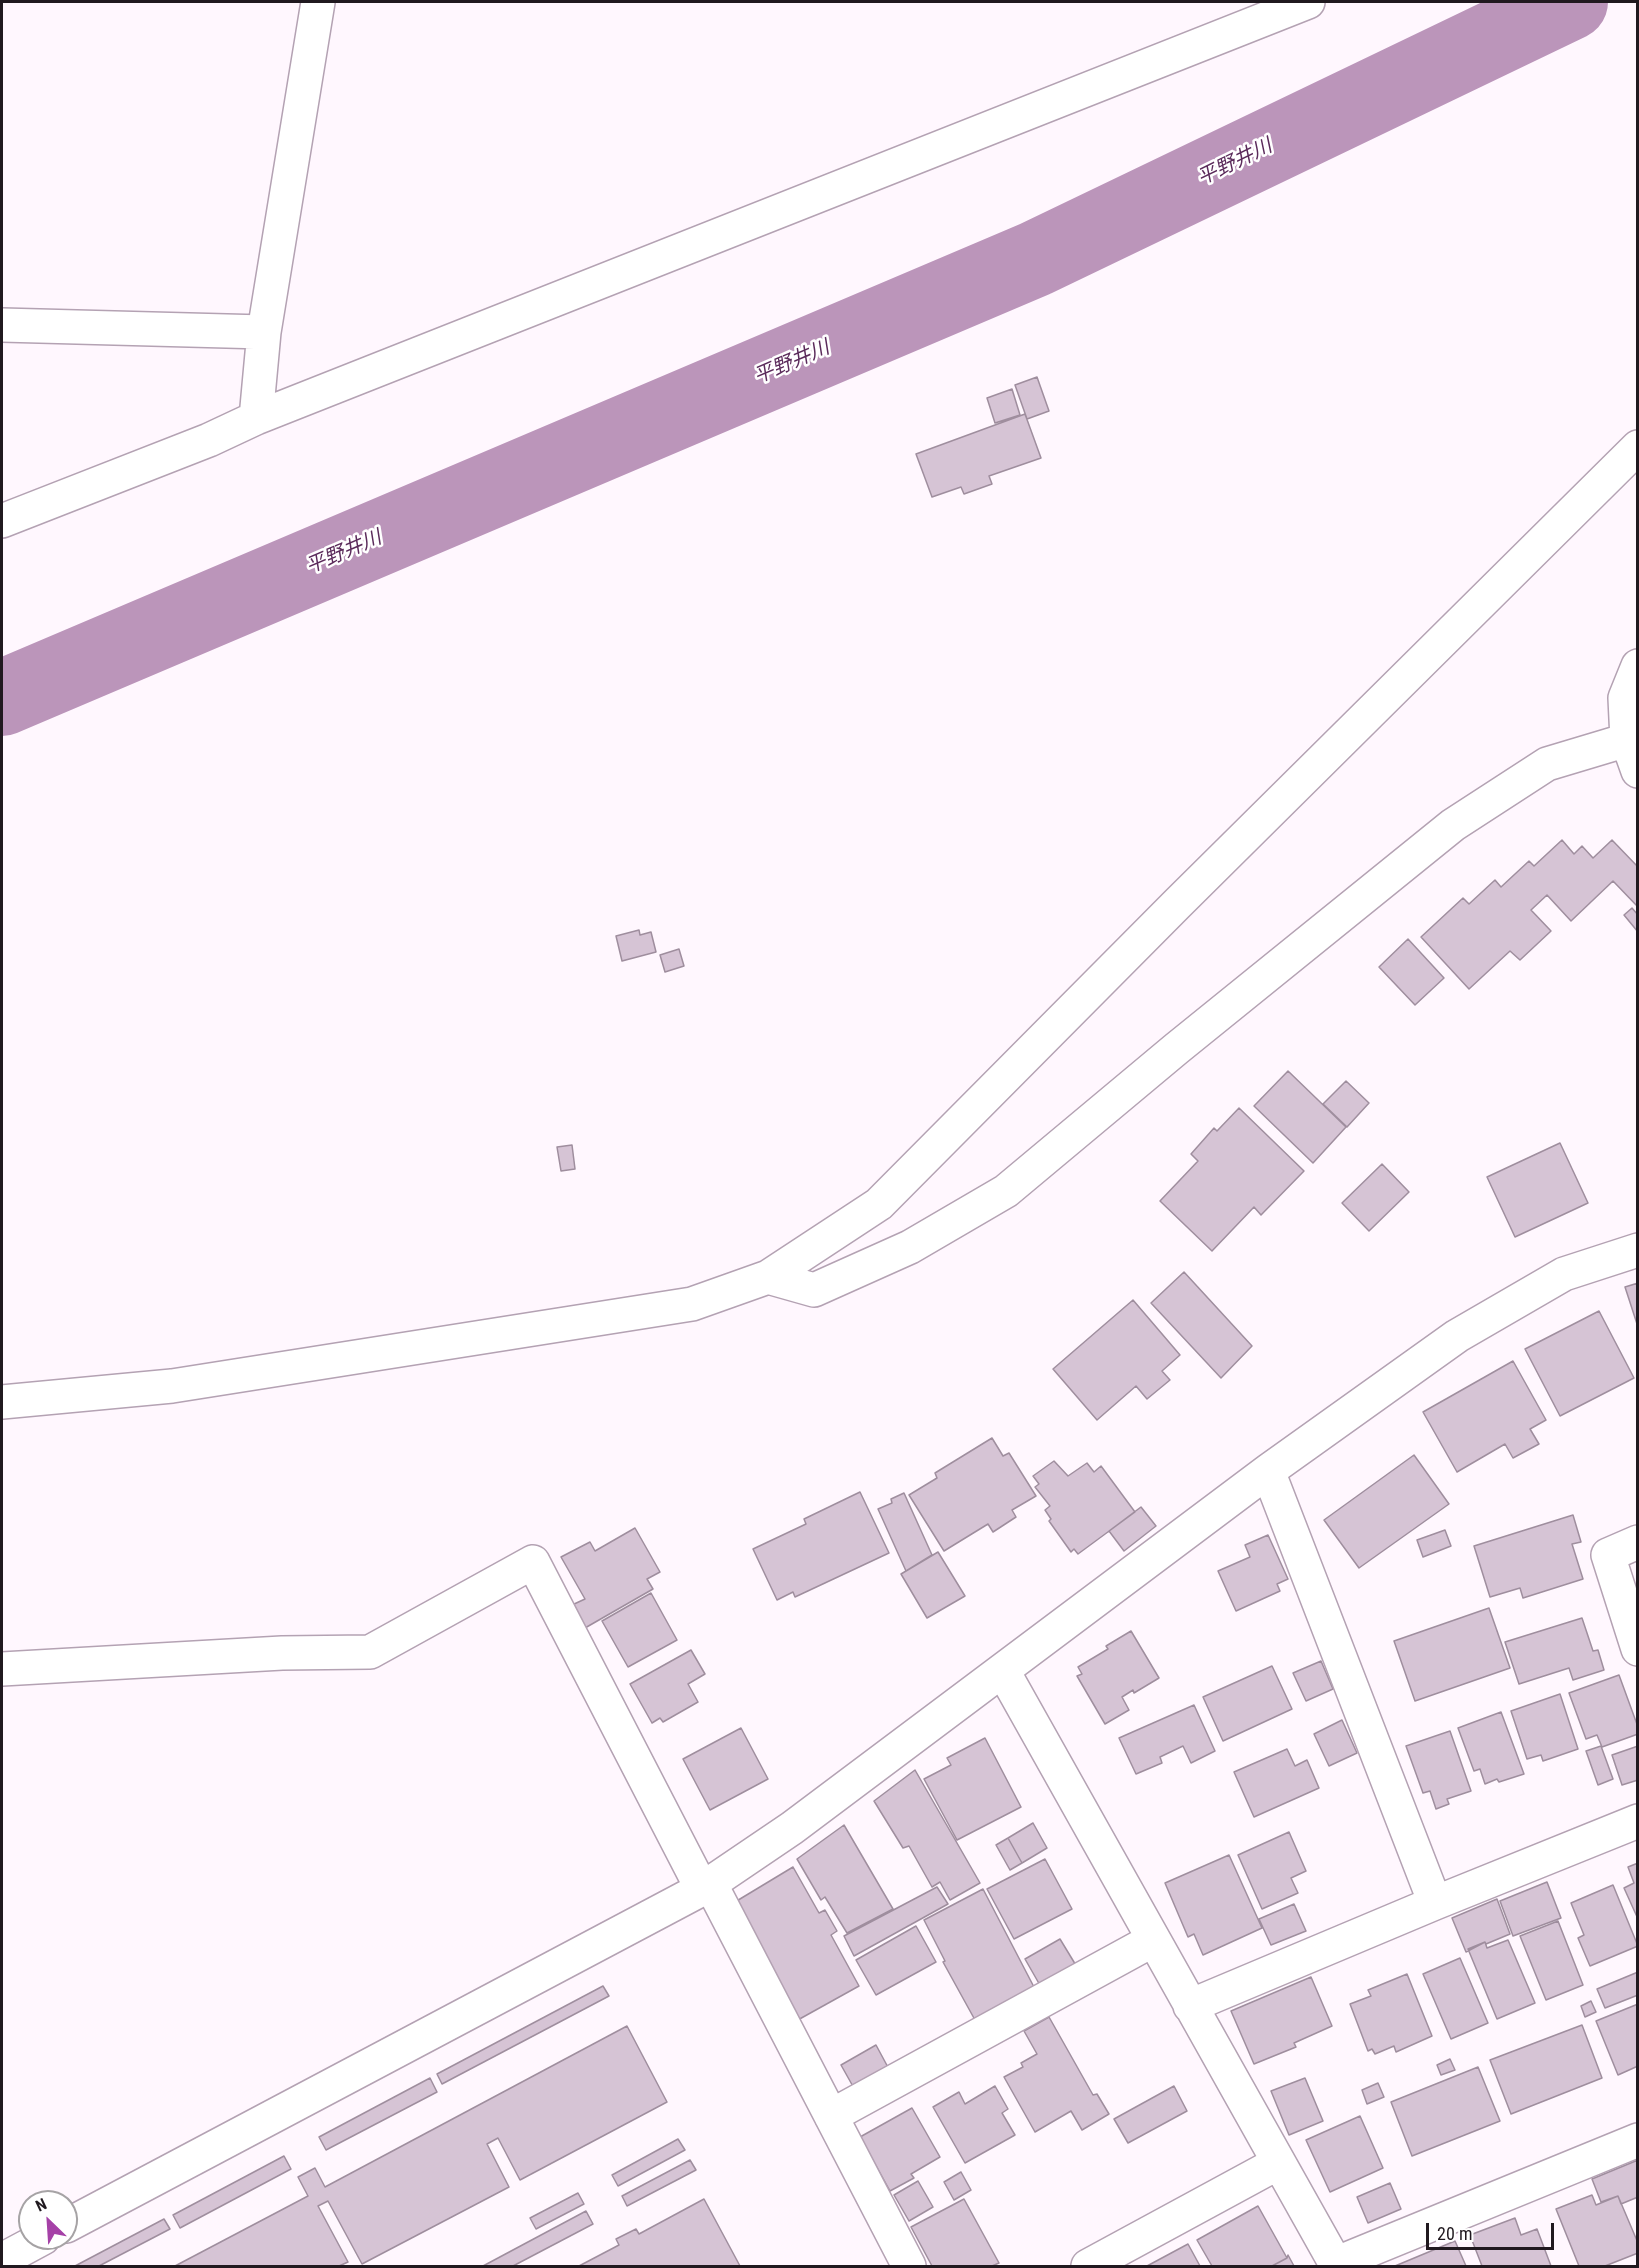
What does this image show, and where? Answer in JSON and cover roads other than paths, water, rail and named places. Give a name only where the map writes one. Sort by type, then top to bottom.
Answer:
[{"type":"street","points":[[256,418],[264,332],[318,2]]},
{"type":"street","points":[[2,521],[209,440],[256,418],[1308,2]]},
{"type":"street","points":[[2,325],[264,332]]},
{"type":"street","points":[[2,1402],[172,1386],[692,1304],[768,1277],[879,1204],[1185,896],[1638,447]]},
{"type":"street","points":[[1638,666],[1625,698],[1627,740],[1638,771]]},
{"type":"street","points":[[768,1277],[814,1290],[910,1247],[1006,1191],[1167,1056],[1453,825],[1547,765],[1627,740]]},
{"type":"street","points":[[78,2220],[706,1886],[792,1828],[1268,1472],[1457,1336],[1564,1274],[1638,1250]]},
{"type":"street","points":[[1268,1472],[1435,1903]]},
{"type":"street","points":[[1638,1542],[1608,1556],[1638,1649]]},
{"type":"street","points":[[2,1669],[282,1653],[370,1652],[533,1562],[831,2116],[909,2266]]},
{"type":"street","points":[[1003,1671],[1336,2265],[1638,2140]]},
{"type":"street","points":[[1190,2006],[1638,1821]]},
{"type":"street","points":[[831,2116],[1153,1940]]},
{"type":"street","points":[[1088,2266],[1278,2163]]},
{"type":"street","points":[[2,2260],[21,2250]]},
{"type":"waterway","name":"平野井川","points":[[2,698],[1035,259],[1570,2]]}]
